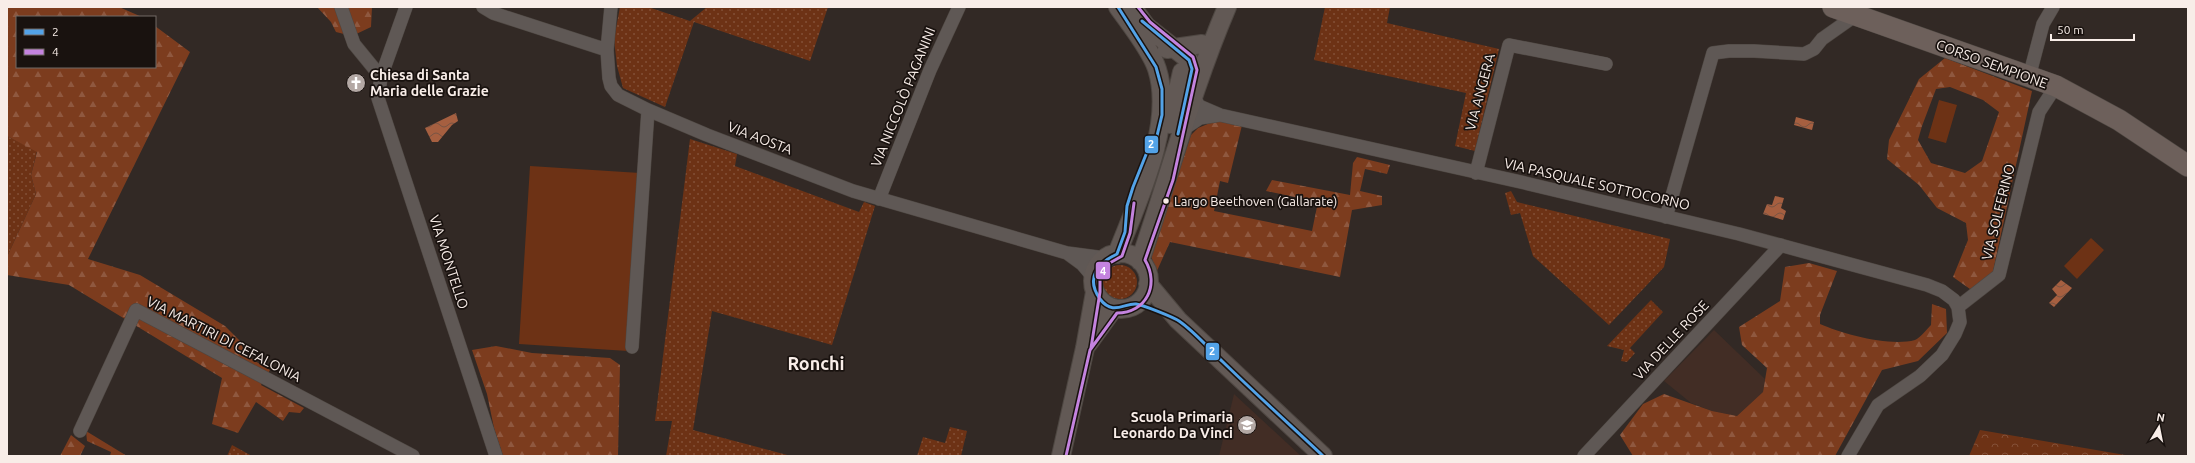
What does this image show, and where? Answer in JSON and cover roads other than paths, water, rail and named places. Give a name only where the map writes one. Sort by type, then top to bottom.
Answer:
[{"type":"main road","name":"CORSO SEMPIONE","points":[[1832,7],[2056,86],[2084,100],[2186,162]]},
{"type":"main road","name":"CORSO SEMPIONE","points":[[2145,137],[2188,182]]},
{"type":"street","points":[[341,7],[354,44],[381,77]]},
{"type":"street","name":"VIA MONTELLO","points":[[406,7],[381,77],[378,98],[496,456]]},
{"type":"street","points":[[483,7],[493,13],[608,50]]},
{"type":"street","name":"VIA AOSTA","points":[[611,7],[608,50],[609,78],[611,86],[618,95],[648,110],[846,188],[879,199],[1067,253],[1111,256]]},
{"type":"street","name":"VIA NICCOLÒ PAGANINI","points":[[879,199],[930,70],[959,7]]},
{"type":"street","points":[[1118,7],[1156,67],[1162,89],[1162,115],[1145,183]]},
{"type":"street","points":[[1132,7],[1146,26],[1188,60],[1192,69],[1168,179]]},
{"type":"street","points":[[1140,261],[1185,128],[1193,95],[1227,7]]},
{"type":"street","points":[[2029,77],[2043,24],[2053,7]]},
{"type":"street","points":[[1666,217],[1713,53],[1748,51],[1804,54],[1814,49],[1822,39],[1856,15]]},
{"type":"street","points":[[1061,456],[1086,348],[1098,265],[1111,256],[1166,142],[1181,73],[1188,60],[1218,28]]},
{"type":"street","points":[[1156,67],[1164,50],[1173,47],[1202,44]]},
{"type":"street","name":"VIA ANGERA","points":[[1476,173],[1509,45],[1606,64]]},
{"type":"street","name":"VIA SOLFERINO","points":[[1958,307],[1999,275],[2039,112],[2056,86]]},
{"type":"street","name":"VIA PASQUALE SOTTOCORNO","points":[[1193,95],[1199,106],[1220,114],[1666,217],[1781,245],[1927,285],[1942,291],[1954,300],[1958,307]]},
{"type":"street","points":[[632,347],[648,110]]},
{"type":"street","name":"VIA PASQUALE SOTTOCORNO","points":[[1185,128],[1200,118],[1220,114]]},
{"type":"street","name":"VIA DELLE ROSE","points":[[1584,456],[1781,245]]},
{"type":"street","name":"VIA AOSTA","points":[[1067,253],[1082,264],[1094,285]]},
{"type":"street","points":[[1094,285],[1102,302],[1114,308],[1126,309],[1136,304],[1144,297],[1148,284],[1147,272],[1140,261],[1129,255],[1111,256]]},
{"type":"street","points":[[1148,284],[1178,320],[1323,456]]},
{"type":"street","points":[[1136,304],[1178,320]]},
{"type":"street","points":[[1848,456],[1878,405],[1920,376],[1942,355],[1955,334],[1960,322],[1958,307]]},
{"type":"street","points":[[1086,348],[1114,308]]},
{"type":"street","name":"VIA MARTIRI DI CEFALONIA","points":[[80,431],[136,310],[413,456]]},
{"type":"water","points":[[456,113],[458,121],[452,125],[438,142],[432,142],[425,128]]},
{"type":"water","points":[[1796,117],[1814,122],[1812,130],[1794,125]]},
{"type":"water","points":[[1775,196],[1784,198],[1781,208],[1786,211],[1783,220],[1763,214],[1767,204],[1772,205]]},
{"type":"water","points":[[2061,280],[2072,288],[2054,307],[2049,303],[2057,295],[2052,289]]},
{"type":"place","name":"Chiesa di Santa Maria delle Grazie","points":[[356,83]]},
{"type":"place","name":"Largo Beethoven (Gallarate)","points":[[1166,201]]},
{"type":"place","name":"Scuola Primaria Leonardo Da Vinci","points":[[1247,425]]},
{"type":"district","name":"Ronchi","points":[[816,363]]}]
